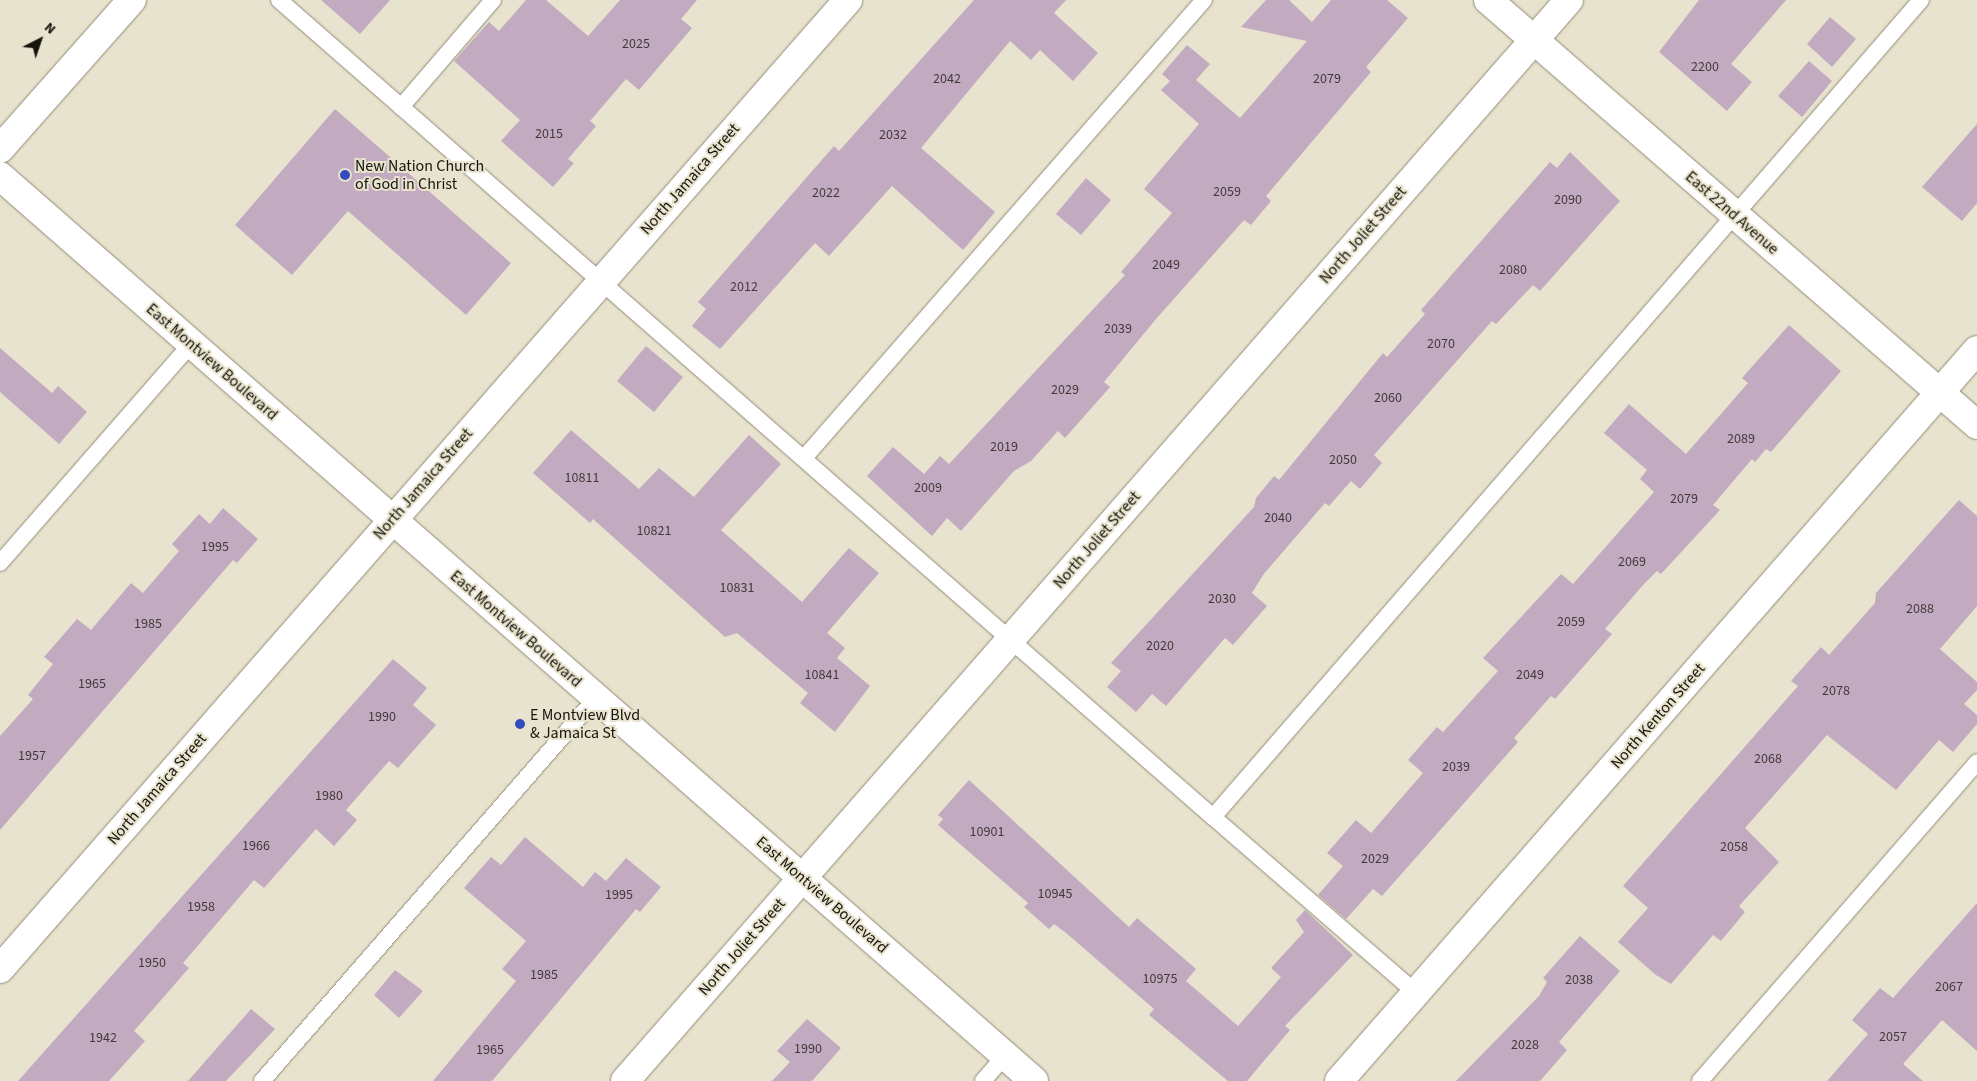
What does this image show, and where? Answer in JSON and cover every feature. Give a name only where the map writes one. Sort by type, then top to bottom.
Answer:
[{"type":"street","points":[[0,149],[132,0]]},
{"type":"street","name":"North Jamaica Street","points":[[0,969],[848,0]]},
{"type":"street","name":"East 22nd Avenue","points":[[1488,0],[1977,425]]},
{"type":"street","name":"North Joliet Street","points":[[625,1081],[1569,0]]},
{"type":"street","name":"East Montview Boulevard","points":[[0,176],[1034,1081]]},
{"type":"street","name":"North Kenton Street","points":[[1339,1081],[1977,350]]},
{"type":"lane","points":[[279,0],[1416,994]]},
{"type":"lane","points":[[401,106],[493,0]]},
{"type":"lane","points":[[804,458],[1204,0]]},
{"type":"lane","points":[[1213,817],[1921,0]]},
{"type":"lane","points":[[0,563],[191,344]]},
{"type":"lane","points":[[262,1081],[596,698]]},
{"type":"lane","points":[[1700,1081],[1977,762]]},
{"type":"lane","points":[[983,1081],[1005,1056]]},
{"type":"building","points":[[321,0],[390,0],[360,34]]},
{"type":"building","points":[[526,0],[546,0],[588,36],[620,0],[697,0],[681,19],[692,28],[639,90],[626,79],[590,121],[596,126],[568,159],[574,163],[553,187],[501,141],[520,120],[454,61],[489,22],[499,31]]},
{"type":"building","points":[[974,0],[1066,0],[1054,13],[1098,53],[1073,81],[1040,50],[1031,60],[1010,41],[921,148],[995,212],[963,250],[892,186],[829,256],[815,243],[720,349],[692,326],[706,309],[698,302],[834,146],[839,151]]},
{"type":"building","points":[[1266,0],[1289,0],[1312,22],[1331,0],[1387,0],[1408,18],[1366,67],[1371,72],[1266,196],[1271,201],[1251,225],[1244,220],[1156,319],[1104,382],[1110,387],[1065,438],[1058,431],[1031,461],[1014,471],[961,531],[947,518],[932,536],[867,476],[893,447],[924,474],[940,456],[949,464],[1125,275],[1121,272],[1172,213],[1144,189],[1199,124],[1161,90],[1170,81],[1162,74],[1187,45],[1210,64],[1196,80],[1240,118],[1307,41],[1241,27]]},
{"type":"building","points":[[1699,0],[1786,0],[1731,64],[1752,82],[1727,111],[1659,52]]},
{"type":"building","points":[[1830,17],[1856,39],[1832,67],[1807,44]]},
{"type":"building","points":[[1809,61],[1832,81],[1802,117],[1778,96]]},
{"type":"building","name":"New Nation Church of God in Christ","points":[[335,109],[511,263],[466,315],[348,211],[292,275],[235,225]]},
{"type":"building","points":[[1977,124],[1977,203],[1962,221],[1922,187]]},
{"type":"building","points":[[1570,152],[1620,201],[1540,291],[1533,285],[1496,324],[1492,321],[1374,455],[1382,463],[1360,489],[1351,481],[1329,506],[1325,503],[1263,575],[1252,593],[1267,606],[1233,645],[1225,638],[1166,706],[1152,694],[1136,712],[1107,687],[1121,671],[1111,663],[1254,507],[1256,498],[1274,476],[1279,480],[1383,353],[1387,357],[1425,314],[1421,310],[1550,162],[1557,168]]},
{"type":"building","points":[[1086,178],[1111,200],[1081,235],[1056,214]]},
{"type":"building","points":[[1789,325],[1841,371],[1771,452],[1766,449],[1755,462],[1752,459],[1713,505],[1720,510],[1661,574],[1657,571],[1644,584],[1605,629],[1612,634],[1555,699],[1551,696],[1514,738],[1518,742],[1382,896],[1373,889],[1346,919],[1318,895],[1343,866],[1327,853],[1356,820],[1371,833],[1423,773],[1408,760],[1437,727],[1443,732],[1498,671],[1483,658],[1561,574],[1573,584],[1654,492],[1640,479],[1647,470],[1604,433],[1629,404],[1686,454],[1748,383],[1742,378]]},
{"type":"building","points":[[646,346],[683,377],[654,412],[617,381]]},
{"type":"building","points":[[0,348],[52,393],[58,386],[87,412],[59,444],[0,392]]},
{"type":"building","points":[[571,430],[639,489],[659,468],[694,497],[749,435],[781,464],[721,530],[802,602],[849,548],[879,573],[827,633],[845,648],[837,658],[870,686],[835,732],[800,703],[808,693],[737,633],[725,637],[593,519],[590,523],[533,473]]},
{"type":"building","points":[[1959,500],[1977,516],[1977,606],[1940,649],[1977,682],[1977,690],[1964,704],[1977,715],[1977,724],[1953,752],[1939,740],[1896,790],[1827,735],[1745,828],[1779,862],[1739,906],[1745,912],[1721,941],[1713,935],[1671,984],[1656,975],[1618,942],[1648,908],[1623,886],[1798,686],[1791,681],[1821,647],[1829,655],[1875,603],[1876,593]]},
{"type":"building","points":[[223,508],[258,539],[237,563],[233,560],[0,830],[0,736],[33,699],[28,695],[53,664],[44,657],[77,619],[91,630],[131,583],[143,593],[179,551],[172,544],[199,514],[210,524]]},
{"type":"building","points":[[393,659],[427,688],[413,705],[436,725],[398,768],[389,761],[346,810],[357,820],[334,846],[316,829],[264,888],[254,880],[183,963],[189,968],[134,1031],[145,1041],[109,1081],[18,1081]]},
{"type":"building","points":[[969,780],[1129,927],[1137,918],[1196,969],[1186,981],[1238,1026],[1281,977],[1271,968],[1304,932],[1296,920],[1305,910],[1353,955],[1285,1026],[1290,1030],[1247,1081],[1228,1081],[1149,1015],[1154,1009],[1065,932],[1054,924],[1049,929],[1024,907],[1028,903],[938,825],[943,819],[938,815]]},
{"type":"building","points":[[525,837],[583,887],[595,872],[606,881],[626,858],[661,887],[640,912],[636,909],[492,1081],[433,1081],[516,981],[502,969],[526,941],[464,888],[491,857],[501,865]]},
{"type":"building","points":[[1977,903],[1977,1051],[1942,1020],[1903,1064],[1923,1081],[1827,1081],[1868,1034],[1852,1020],[1880,988],[1893,998]]},
{"type":"building","points":[[1580,936],[1620,971],[1559,1042],[1567,1050],[1540,1081],[1456,1081],[1539,996],[1547,982],[1543,978]]},
{"type":"building","points":[[395,970],[423,991],[399,1018],[374,995]]},
{"type":"building","points":[[251,1009],[275,1029],[226,1081],[188,1081]]},
{"type":"building","points":[[807,1019],[841,1048],[812,1081],[772,1081],[790,1062],[777,1051]]},
{"type":"place","name":"New Nation Church of God in Christ","points":[[345,175]]},
{"type":"place","name":"E Montview Blvd & Jamaica St","points":[[520,724]]}]
